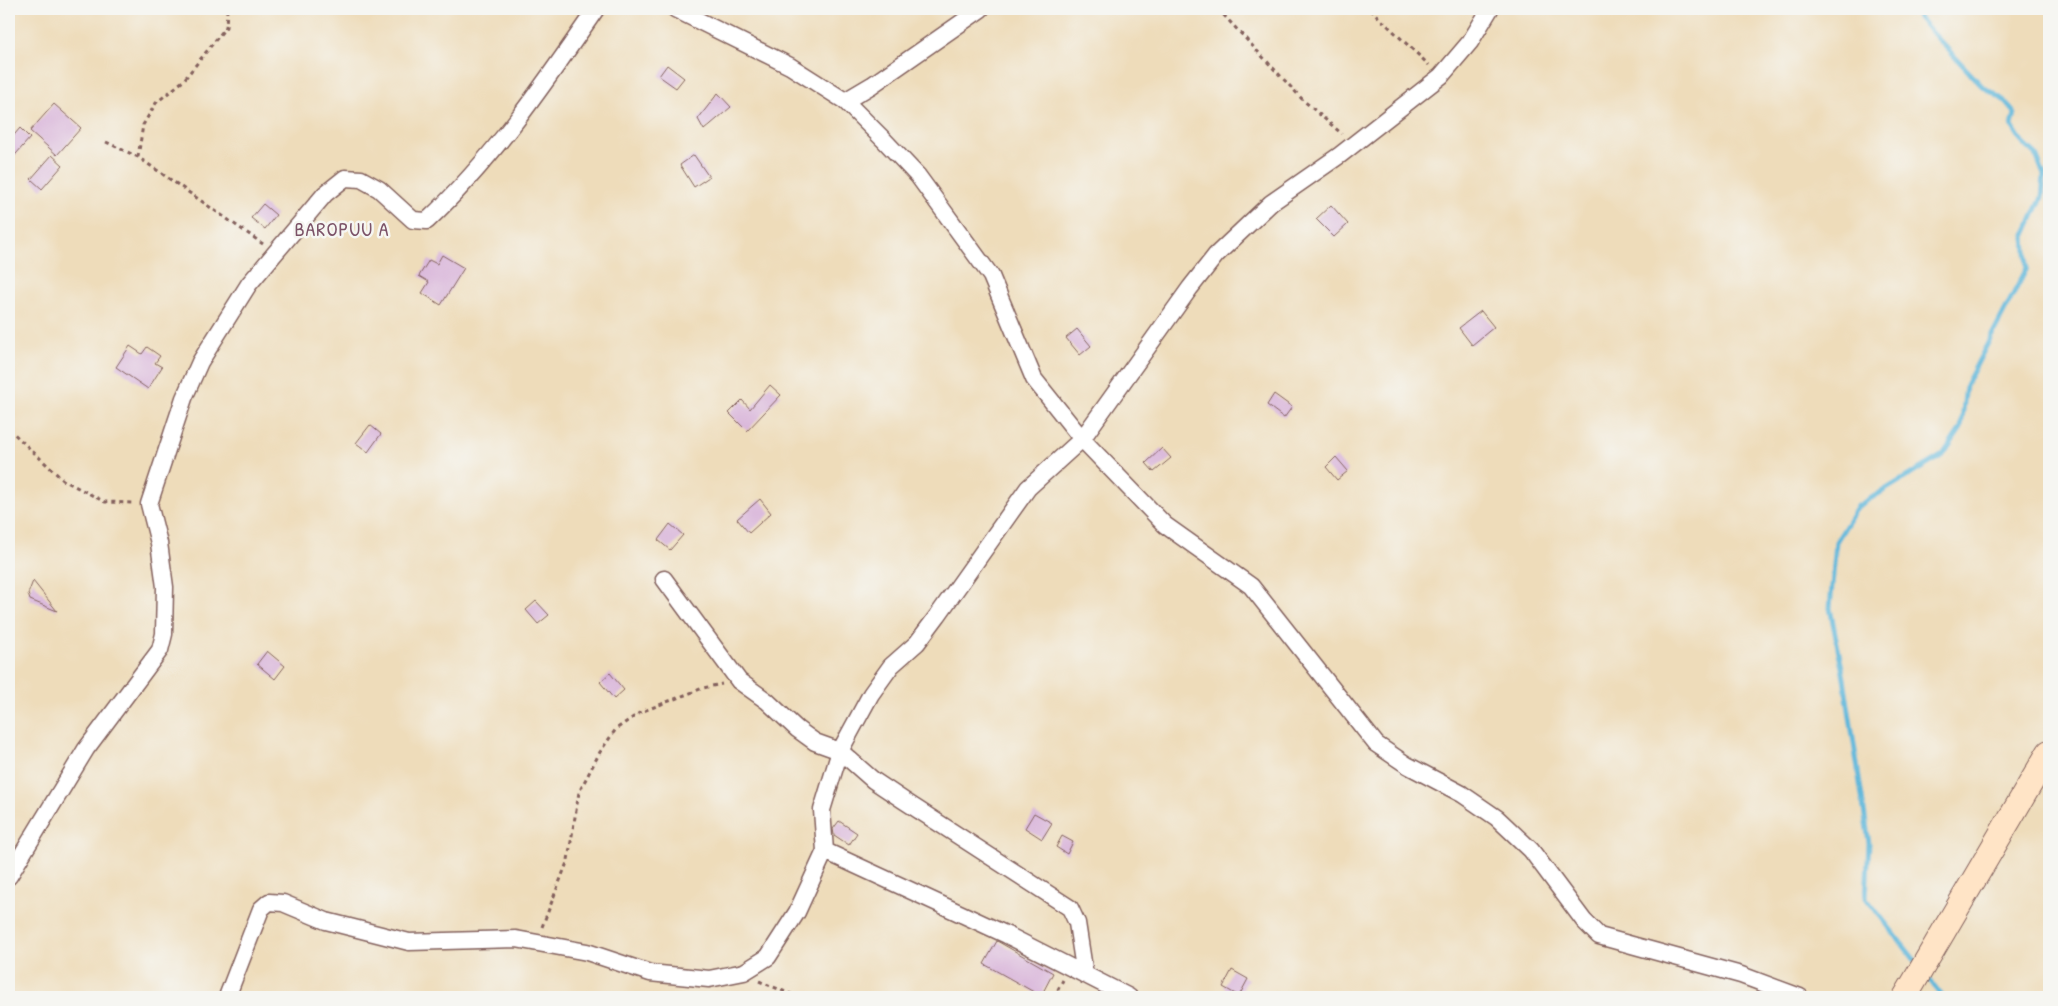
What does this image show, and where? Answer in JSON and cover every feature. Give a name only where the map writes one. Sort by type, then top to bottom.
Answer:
[{"type":"street","points":[[9,876],[86,749],[160,650],[164,634],[165,587],[159,543],[149,504],[184,398],[200,362],[249,284],[325,194],[345,178],[361,178],[379,189],[413,220],[427,221],[464,183],[538,93],[596,9]]},
{"type":"street","points":[[675,9],[790,66],[845,100],[918,176],[991,276],[1034,379],[1082,439],[1165,526],[1251,586],[1376,744],[1408,765],[1462,794],[1497,818],[1531,850],[1584,921],[1599,936],[1741,975],[1800,997]]},
{"type":"street","points":[[845,100],[872,85],[981,9]]},
{"type":"street","points":[[227,997],[261,909],[270,902],[283,903],[326,921],[409,942],[516,939],[587,952],[650,973],[709,979],[744,972],[768,957],[797,912],[825,851],[822,810],[840,751],[871,694],[891,666],[916,643],[933,622],[974,567],[1028,488],[1082,439],[1190,288],[1216,255],[1271,204],[1353,145],[1441,76],[1470,42],[1490,9]]},
{"type":"street","points":[[664,579],[739,681],[767,701],[797,729],[815,742],[840,751],[873,780],[902,800],[1070,908],[1077,923],[1085,976]]},
{"type":"street","points":[[1905,997],[2049,752]]},
{"type":"street","points":[[825,851],[1007,935],[1129,997]]},
{"type":"path","points":[[138,158],[143,125],[156,103],[183,81],[226,27],[227,9]]},
{"type":"path","points":[[1218,9],[1303,100],[1353,145]]},
{"type":"path","points":[[1370,9],[1441,76]]},
{"type":"path","points":[[106,142],[138,158],[276,253]]},
{"type":"path","points":[[9,429],[63,480],[105,502],[149,504]]},
{"type":"path","points":[[516,939],[531,937],[540,932],[568,860],[579,792],[600,752],[616,729],[641,712],[703,688],[739,681]]},
{"type":"path","points":[[744,972],[775,989],[798,997]]},
{"type":"building","points":[[667,65],[684,78],[676,88],[659,76]]},
{"type":"building","points":[[718,93],[731,107],[704,130],[698,119]]},
{"type":"building","points":[[54,104],[81,128],[57,155],[30,131]]},
{"type":"building","points":[[20,128],[30,138],[9,162],[9,141]]},
{"type":"building","points":[[52,155],[63,165],[42,189],[31,179]]},
{"type":"building","points":[[694,155],[709,177],[694,187],[680,165]]},
{"type":"building","points":[[263,204],[276,215],[265,229],[251,218]]},
{"type":"building","points":[[1331,205],[1348,224],[1334,237],[1316,219]]},
{"type":"building","points":[[442,255],[464,268],[441,305],[422,293],[429,282],[419,276],[429,260],[437,264]]},
{"type":"building","points":[[1481,311],[1494,327],[1472,345],[1459,328]]},
{"type":"building","points":[[1077,329],[1091,346],[1080,355],[1066,338]]},
{"type":"building","points":[[130,346],[142,354],[147,347],[160,356],[155,363],[162,367],[148,389],[116,367]]},
{"type":"building","points":[[770,385],[781,395],[747,431],[729,413],[742,400],[750,409]]},
{"type":"building","points":[[1274,394],[1292,407],[1284,418],[1267,405]]},
{"type":"building","points":[[370,425],[381,434],[368,452],[356,443]]},
{"type":"building","points":[[1162,448],[1171,458],[1154,472],[1146,463]]},
{"type":"building","points":[[1336,457],[1348,471],[1337,480],[1326,467]]},
{"type":"building","points":[[760,499],[771,513],[749,533],[737,519]]},
{"type":"building","points":[[670,524],[683,535],[670,550],[658,540]]},
{"type":"building","points":[[33,581],[57,611],[30,600],[28,594]]},
{"type":"building","points":[[536,601],[549,615],[538,624],[526,610]]},
{"type":"building","points":[[267,651],[285,666],[275,679],[257,664]]},
{"type":"building","points":[[610,673],[624,690],[614,699],[600,682]]},
{"type":"building","points":[[1034,813],[1052,823],[1042,839],[1025,828]]},
{"type":"building","points":[[839,821],[857,833],[849,845],[834,835],[833,829]]},
{"type":"building","points":[[1062,836],[1073,842],[1067,854],[1056,847]]},
{"type":"building","points":[[997,941],[1053,973],[1041,996],[984,964]]},
{"type":"building","points":[[1232,970],[1248,979],[1239,996],[1223,987]]},
{"type":"waterway","points":[[1917,9],[1919,18],[1982,86],[2005,101],[2015,113],[2012,126],[2022,142],[2036,155],[2044,175],[2042,197],[2025,235],[2027,268],[1966,385],[1961,428],[1943,455],[1858,506],[1836,542],[1830,608],[1844,678],[1869,843],[1866,898],[1917,963]]},
{"type":"waterway","points":[[1925,974],[1943,997]]},
{"type":"district","name":"BAROPUU A","points":[[342,229]]}]
